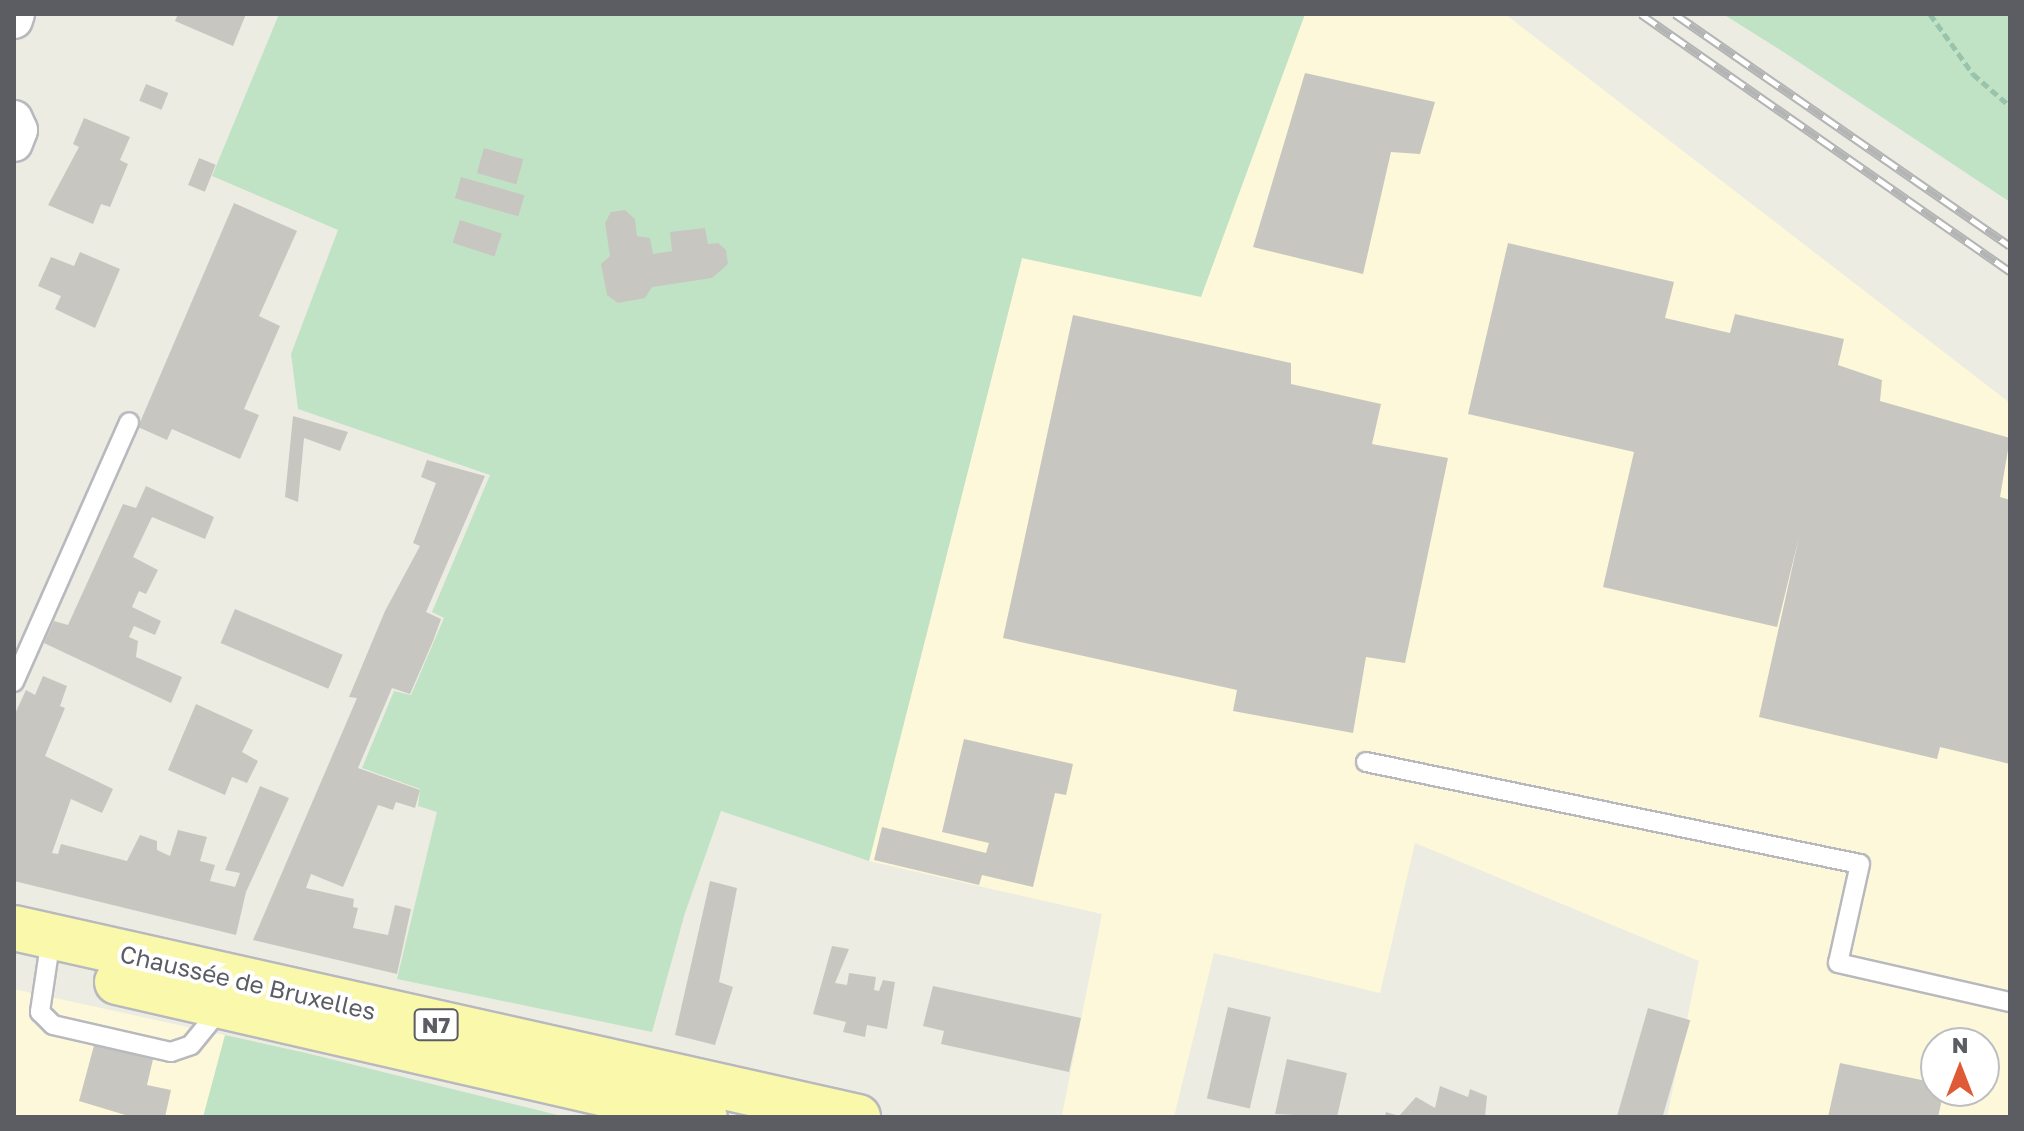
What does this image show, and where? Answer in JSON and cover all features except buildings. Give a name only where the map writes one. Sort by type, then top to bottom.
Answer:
[{"type":"main road","name":"Chaussée de Bruxelles","points":[[32,947],[225,993],[705,1117]]},
{"type":"main road","name":"Chaussée de Bruxelles","points":[[225,993],[858,1117]]},
{"type":"street","points":[[14,20],[16,14]]},
{"type":"street","points":[[14,119],[19,130],[14,143]]},
{"type":"lane","points":[[14,682],[129,422]]},
{"type":"lane","points":[[1366,762],[1860,864],[1838,963],[2010,1002]]},
{"type":"lane","points":[[32,947],[40,1012],[53,1025],[171,1052],[191,1045],[225,993]]},
{"type":"path","points":[[1930,14],[1973,74],[2010,106]]},
{"type":"shaded area","points":[[1305,14],[1505,14],[2010,403],[2010,1117],[1667,1117],[1699,961],[1415,843],[1380,993],[1214,953],[1174,1117],[1062,1115],[1102,914],[869,861],[1022,258],[1201,296]]},
{"type":"shaded area","points":[[14,989],[302,1052],[266,1117],[14,1117]]},
{"type":"green space","points":[[279,14],[1305,14],[1201,297],[1022,258],[869,861],[721,811],[685,913],[652,1032],[397,979],[437,812],[418,806],[420,789],[362,768],[394,691],[411,695],[444,618],[432,612],[490,475],[298,409],[291,354],[338,230],[212,176]]},
{"type":"green space","points":[[1723,14],[2010,14],[2010,202],[1785,53]]},
{"type":"green space","points":[[225,1035],[302,1052],[566,1117],[203,1117]]},
{"type":"railway","points":[[1641,14],[2010,271]]},
{"type":"railway","points":[[1675,14],[2010,246]]}]
